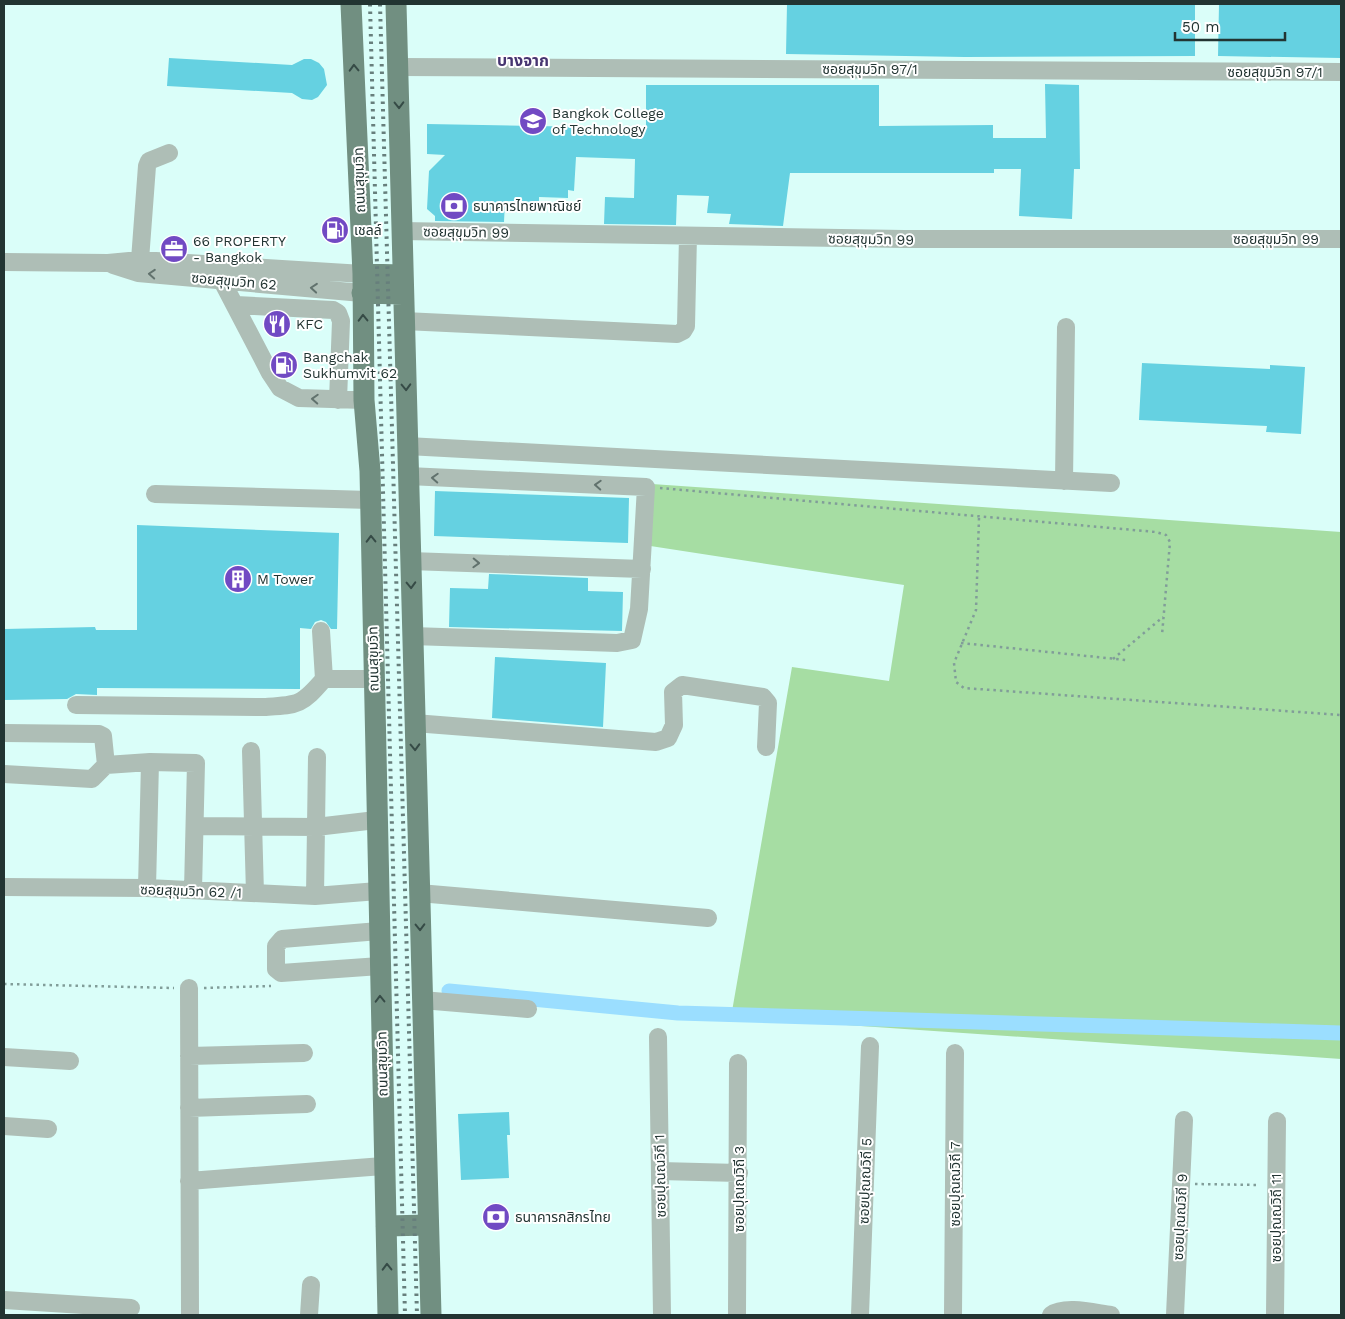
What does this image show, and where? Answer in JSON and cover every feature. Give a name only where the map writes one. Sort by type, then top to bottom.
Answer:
[{"type":"main road","name":"ถนนสุขุมวิท","points":[[352,4],[363,283],[364,400],[370,500],[388,1315]]},
{"type":"main road","points":[[396,4],[414,723],[432,1315]]},
{"type":"main road","points":[[363,283],[402,285]]},
{"type":"main road","points":[[386,1226],[428,1225]]},
{"type":"street","name":"ซอยสุขุมวิท 97/1","points":[[399,67],[1341,72]]},
{"type":"street","points":[[140,260],[146,166],[149,161],[169,153]]},
{"type":"street","name":"ซอยสุขุมวิท 99","points":[[401,231],[904,239],[1341,239]]},
{"type":"street","points":[[404,321],[677,334],[684,331],[686,326],[688,236]]},
{"type":"street","name":"ซอยสุขุมวิท 62","points":[[4,262],[108,263],[140,260],[363,283]]},
{"type":"street","name":"ซอยสุขุมวิท 62","points":[[108,263],[138,274],[221,280],[363,283]]},
{"type":"street","points":[[221,280],[236,305],[270,373],[280,388],[299,398],[364,400]]},
{"type":"street","points":[[236,305],[333,310],[338,313],[341,321],[338,400]]},
{"type":"street","points":[[1064,481],[1066,326]]},
{"type":"street","points":[[340,331],[348,343],[363,346]]},
{"type":"street","points":[[407,446],[1111,483]]},
{"type":"street","points":[[408,476],[646,487],[640,609],[632,640],[617,643],[412,636]]},
{"type":"street","points":[[155,494],[370,500]]},
{"type":"street","points":[[410,561],[642,569]]},
{"type":"street","points":[[76,705],[264,708],[295,705],[308,698],[324,679],[320,631]]},
{"type":"street","points":[[324,679],[374,679]]},
{"type":"street","points":[[414,723],[656,742],[668,738],[674,725],[673,692],[682,685],[763,697],[768,703],[766,747]]},
{"type":"street","points":[[4,733],[99,734],[103,736],[106,766]]},
{"type":"street","points":[[251,751],[255,893]]},
{"type":"street","points":[[315,896],[317,757]]},
{"type":"street","points":[[147,888],[150,762]]},
{"type":"street","points":[[4,774],[92,779],[106,766],[150,762],[196,763],[194,890]]},
{"type":"street","points":[[195,826],[316,827],[376,820]]},
{"type":"street","name":"ซอยสุขุมวิท 62 /1","points":[[4,887],[147,888],[315,896],[378,891]]},
{"type":"street","points":[[419,893],[708,918]]},
{"type":"street","points":[[379,930],[282,939],[276,946],[276,969],[281,973],[380,966]]},
{"type":"street","points":[[189,988],[190,1315]]},
{"type":"street","points":[[422,1000],[528,1008]]},
{"type":"street","name":"ซอยปุณณวิถี 1","points":[[658,1038],[662,1315]]},
{"type":"street","name":"ซอยปุณณวิถี 5","points":[[860,1315],[870,1046]]},
{"type":"street","points":[[189,1056],[304,1053]]},
{"type":"street","name":"ซอยปุณณวิถี 7","points":[[953,1315],[955,1053]]},
{"type":"street","points":[[4,1057],[70,1061]]},
{"type":"street","name":"ซอยปุณณวิถี 3","points":[[737,1315],[738,1063]]},
{"type":"street","points":[[189,1108],[307,1104]]},
{"type":"street","name":"ซอยปุณณวิถี 9","points":[[1176,1315],[1184,1120]]},
{"type":"street","name":"ซอยปุณณวิถี 11","points":[[1275,1315],[1277,1121]]},
{"type":"street","points":[[4,1126],[48,1129]]},
{"type":"street","points":[[189,1181],[384,1166]]},
{"type":"street","points":[[660,1171],[739,1174]]},
{"type":"street","points":[[310,1315],[311,1285]]},
{"type":"street","points":[[4,1300],[131,1308]]},
{"type":"street","points":[[1051,1315],[1058,1311],[1111,1315]]},
{"type":"path","points":[[646,487],[979,518],[1156,532],[1166,535],[1170,542],[1162,635]]},
{"type":"path","points":[[979,518],[976,610],[954,663],[956,682],[964,688],[1341,715]]},
{"type":"path","points":[[1112,659],[1163,617]]},
{"type":"path","points":[[962,643],[1126,660]]},
{"type":"path","points":[[1181,1183],[1277,1185]]},
{"type":"green space","points":[[652,484],[1341,532],[1341,1059],[731,1017],[792,667],[889,681],[904,585],[644,545]]},
{"type":"building","points":[[787,4],[1195,4],[1195,56],[965,57],[786,54]]},
{"type":"building","points":[[1219,4],[1341,4],[1341,58],[1218,56]]},
{"type":"building","points":[[169,58],[292,65],[304,59],[311,59],[319,63],[324,69],[327,85],[318,97],[312,100],[302,99],[292,93],[167,86]]},
{"type":"building","points":[[1045,84],[1079,85],[1080,169],[1074,169],[1072,219],[1019,216],[1021,169],[994,169],[994,173],[790,173],[783,226],[729,224],[731,214],[707,213],[709,196],[677,195],[676,225],[604,224],[605,197],[634,198],[635,159],[576,157],[574,191],[568,190],[568,198],[539,197],[539,202],[505,201],[504,222],[435,221],[435,216],[427,209],[429,171],[445,155],[427,154],[427,124],[646,128],[646,85],[879,85],[879,126],[993,125],[993,138],[1046,138]]},
{"type":"building","points":[[1142,363],[1270,369],[1270,365],[1305,367],[1301,434],[1266,432],[1267,426],[1139,420]]},
{"type":"building","points":[[435,491],[629,498],[628,543],[434,536]]},
{"type":"building","points":[[137,525],[339,533],[337,629],[331,629],[326,622],[321,620],[315,622],[311,629],[300,628],[300,689],[97,688],[97,695],[76,694],[67,699],[4,700],[4,629],[95,627],[96,630],[137,630]]},
{"type":"building","points":[[489,574],[588,578],[588,591],[623,592],[622,631],[449,627],[450,588],[488,589]]},
{"type":"building","points":[[495,657],[606,663],[603,727],[492,718]]},
{"type":"building","points":[[509,1112],[510,1135],[507,1135],[509,1178],[461,1180],[458,1114]]},
{"type":"waterway","points":[[449,991],[678,1013],[1341,1033]]},
{"type":"railway","points":[[370,4],[405,1315]]},
{"type":"railway","points":[[380,4],[417,1315]]},
{"type":"place","name":"Bangkok College of Technology","points":[[533,121]]},
{"type":"place","name":"ธนาคารไทยพาณิชย์","points":[[454,206]]},
{"type":"place","name":"เชลล์","points":[[335,230]]},
{"type":"place","name":"66 PROPERTY - Bangkok","points":[[174,249]]},
{"type":"place","name":"KFC","points":[[277,324]]},
{"type":"place","name":"Bangchak Sukhumvit 62","points":[[284,365]]},
{"type":"place","name":"M Tower","points":[[238,579]]},
{"type":"place","name":"ธนาคารกสิกรไทย","points":[[496,1217]]},
{"type":"district","name":"บางจาก","points":[[523,60]]}]
